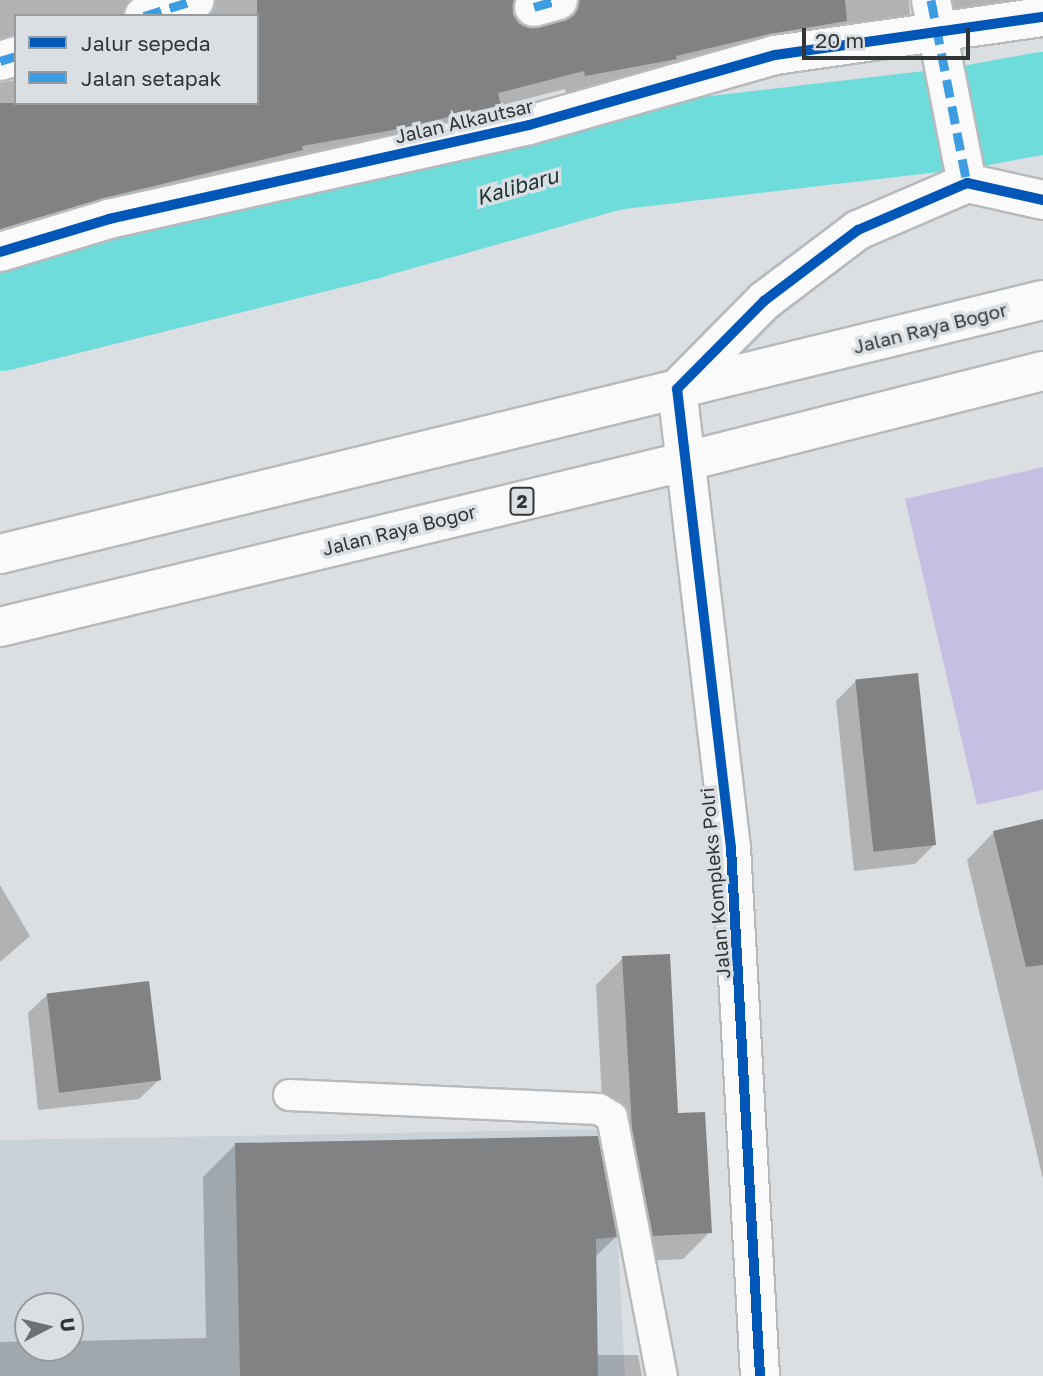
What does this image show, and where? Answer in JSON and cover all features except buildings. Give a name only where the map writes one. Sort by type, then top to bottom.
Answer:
[{"type":"main road","points":[[150,14],[195,0]]},
{"type":"main road","points":[[934,16],[961,138],[967,183]]},
{"type":"main road","name":"Jalan Alkautsar","points":[[0,252],[109,219],[529,125],[775,55],[934,16],[1043,17]]},
{"type":"main road","points":[[677,389],[764,301],[858,230],[967,183],[1043,200]]},
{"type":"main road","name":"Jalan Raya Bogor","points":[[0,554],[1043,300]]},
{"type":"main road","name":"Jalan Raya Bogor","points":[[0,627],[688,461],[1043,371]]},
{"type":"main road","name":"Jalan Kompleks Polri","points":[[677,389],[688,461],[731,848],[744,1032],[760,1376]]},
{"type":"lane","points":[[289,1095],[599,1109],[612,1117],[662,1376]]},
{"type":"shaded area","points":[[1043,467],[1043,790],[977,805],[905,499]]},
{"type":"shaded area","points":[[612,1129],[625,1376],[0,1376],[0,1140]]},
{"type":"waterway","name":"Kalibaru","points":[[0,320],[368,228],[612,159],[967,117],[1043,103]]},
{"type":"marked path","points":[[150,14],[195,0]]},
{"type":"marked path","points":[[534,7],[558,0]]},
{"type":"marked path","points":[[931,0],[967,183]]},
{"type":"marked path","points":[[0,61],[14,57]]},
{"type":"cycle path","points":[[0,252],[109,219],[529,125],[775,55],[1043,17]]},
{"type":"cycle path","points":[[760,1376],[731,848],[677,389],[764,301],[858,230],[967,183],[1043,200]]}]
